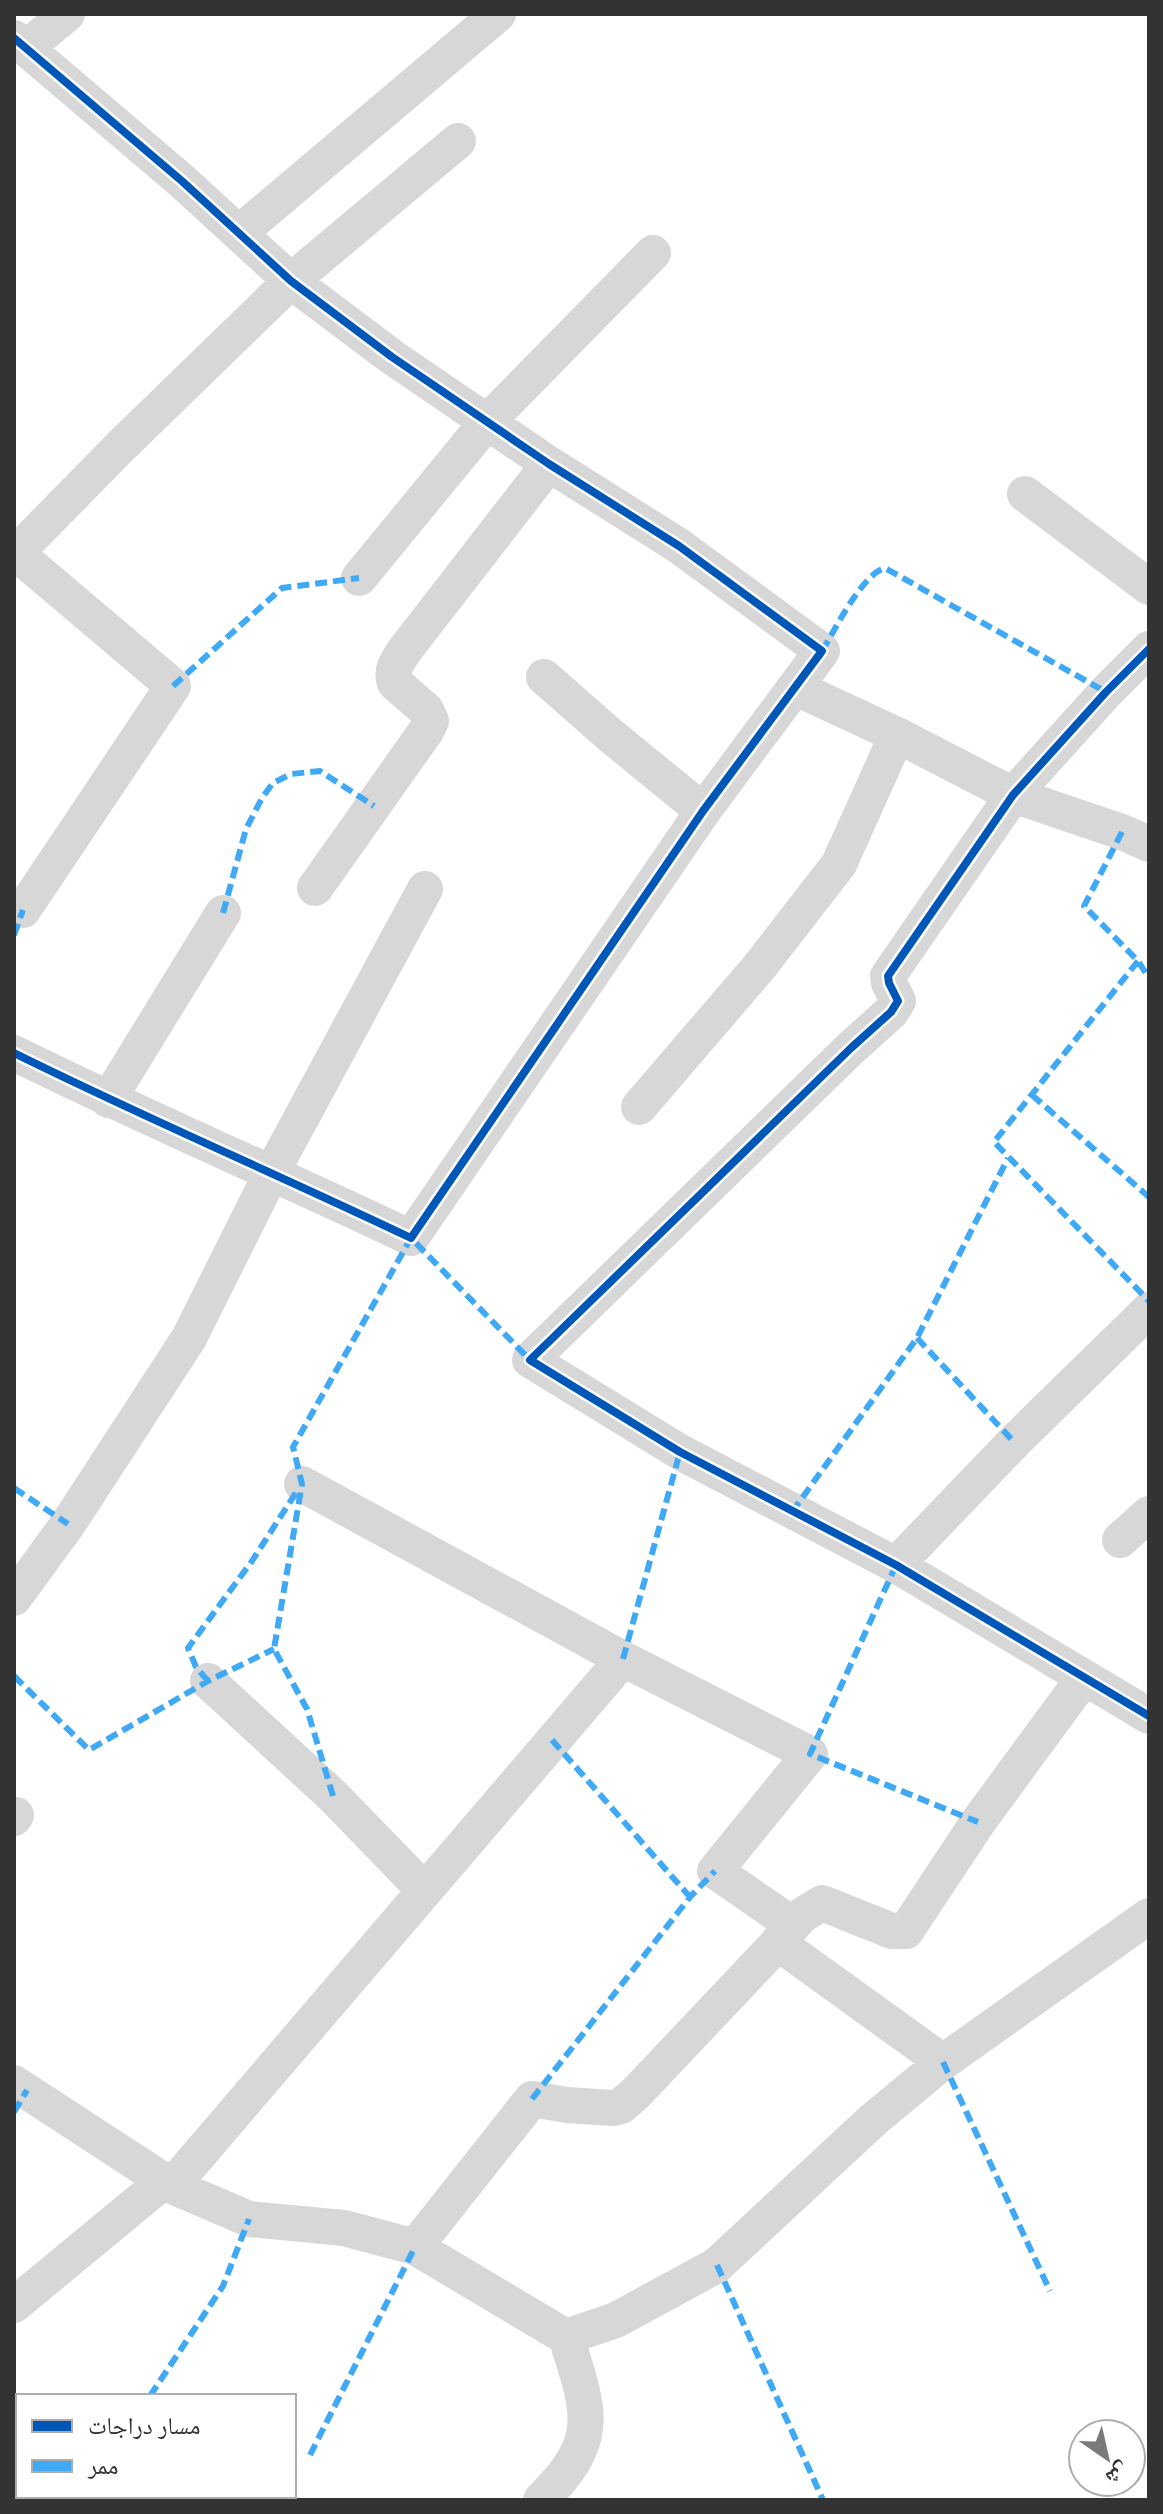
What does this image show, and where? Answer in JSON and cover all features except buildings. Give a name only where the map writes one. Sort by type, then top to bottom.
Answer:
[{"type":"street","points":[[14,1053],[108,1100],[272,1172],[411,1238],[703,811],[822,651],[679,546],[549,464],[392,357],[291,281],[20,43],[67,14]]},
{"type":"street","points":[[239,233],[498,14]]},
{"type":"street","points":[[14,905],[23,910],[173,686],[15,555],[120,447],[291,281],[458,141]]},
{"type":"street","points":[[359,578],[487,422],[653,253]]},
{"type":"street","points":[[315,888],[431,721],[426,710],[395,683],[394,668],[549,464]]},
{"type":"street","points":[[1025,494],[1149,587]]},
{"type":"street","points":[[1149,649],[1013,795],[888,976],[898,1001],[891,1012],[530,1360],[680,1452],[896,1565],[1149,1716]]},
{"type":"street","points":[[544,677],[703,811]]},
{"type":"street","points":[[796,688],[897,735],[1013,795],[1149,844]]},
{"type":"street","points":[[639,1107],[760,966],[839,864],[897,735]]},
{"type":"street","points":[[14,1598],[77,1511],[189,1338],[272,1172],[425,889]]},
{"type":"street","points":[[108,1100],[223,913]]},
{"type":"street","points":[[896,1565],[1014,1442],[1149,1310]]},
{"type":"street","points":[[302,1484],[623,1659],[810,1754],[715,1871],[786,1934],[943,2062]]},
{"type":"street","points":[[1120,1540],[1149,1514]]},
{"type":"street","points":[[14,2305],[168,2184],[623,1659]]},
{"type":"street","points":[[415,2247],[532,2099],[579,2106],[621,2106],[801,1916],[822,1903],[892,1931],[906,1931],[978,1822],[1083,1679]]},
{"type":"street","points":[[208,1681],[333,1796],[424,1890]]},
{"type":"street","points":[[566,2337],[616,2320],[717,2265],[861,2131],[943,2062],[1149,1916]]},
{"type":"street","points":[[14,2083],[168,2184],[249,2219],[344,2228],[415,2247],[566,2337],[585,2408],[587,2431],[579,2453],[564,2478],[541,2500]]},
{"type":"marked path","points":[[822,651],[858,591],[876,572],[885,568],[1106,692]]},
{"type":"marked path","points":[[173,686],[282,588],[359,578]]},
{"type":"marked path","points":[[223,913],[246,829],[273,783],[291,774],[320,771],[374,806]]},
{"type":"marked path","points":[[1122,832],[1084,906],[1138,961],[1149,978]]},
{"type":"marked path","points":[[14,935],[23,910]]},
{"type":"marked path","points":[[1138,961],[994,1142],[1149,1301]]},
{"type":"marked path","points":[[1032,1095],[1149,1197]]},
{"type":"marked path","points":[[792,1512],[917,1338],[1008,1158]]},
{"type":"marked path","points":[[333,1796],[307,1709],[274,1649],[302,1484],[293,1447],[411,1238],[530,1360]]},
{"type":"marked path","points":[[917,1338],[1014,1442]]},
{"type":"marked path","points":[[623,1659],[680,1452]]},
{"type":"marked path","points":[[14,1488],[68,1524]]},
{"type":"marked path","points":[[208,1681],[196,1667],[188,1648],[252,1561],[297,1491]]},
{"type":"marked path","points":[[896,1565],[810,1754],[978,1822]]},
{"type":"marked path","points":[[14,1676],[89,1750],[208,1681],[274,1649]]},
{"type":"marked path","points":[[552,1740],[690,1897]]},
{"type":"marked path","points":[[532,2099],[690,1897],[715,1871]]},
{"type":"marked path","points":[[943,2062],[1050,2291]]},
{"type":"marked path","points":[[14,2112],[27,2090]]},
{"type":"marked path","points":[[151,2394],[223,2286],[249,2219]]},
{"type":"marked path","points":[[310,2455],[415,2247]]},
{"type":"marked path","points":[[717,2265],[823,2500]]},
{"type":"cycle path","points":[[14,38],[183,182],[291,281],[392,357],[549,464],[679,546],[822,651],[703,811],[411,1238],[14,1053]]},
{"type":"cycle path","points":[[1149,649],[1013,795],[888,976],[898,1001],[891,1012],[530,1360],[680,1452],[896,1565],[1149,1716]]}]
